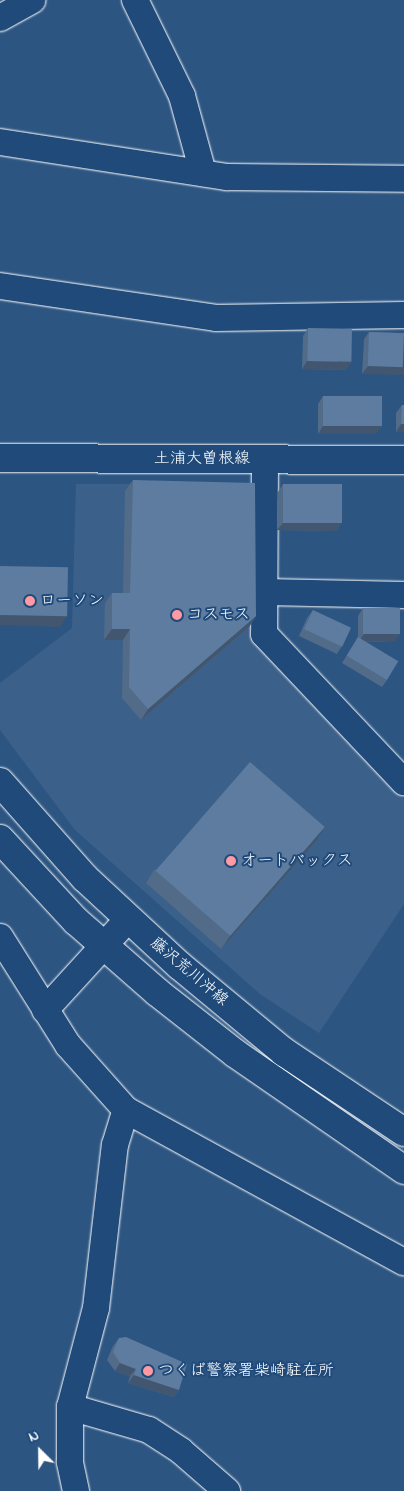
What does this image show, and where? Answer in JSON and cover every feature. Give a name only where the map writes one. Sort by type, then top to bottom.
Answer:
[{"type":"main road","name":"土浦大曽根線","points":[[0,458],[404,460]]},
{"type":"main road","name":"藤沢荒川沖線","points":[[0,782],[128,919],[284,1052],[404,1132]]},
{"type":"main road","points":[[0,839],[104,947],[236,1054],[404,1170]]},
{"type":"street","points":[[0,18],[32,0]]},
{"type":"street","points":[[135,0],[182,96],[203,173]]},
{"type":"street","points":[[0,142],[228,177],[404,178]]},
{"type":"street","points":[[0,286],[216,318],[404,315]]},
{"type":"street","points":[[265,459],[266,592],[264,634],[404,782]]},
{"type":"street","points":[[266,592],[404,595]]},
{"type":"street","points":[[45,1010],[128,919]]},
{"type":"street","points":[[0,937],[45,1010],[94,1079],[126,1110],[404,1262]]},
{"type":"street","points":[[76,1491],[70,1462],[70,1407],[96,1308],[115,1145],[126,1110]]},
{"type":"street","points":[[70,1407],[149,1430],[181,1451],[227,1491]]},
{"type":"shaded area","points":[[76,484],[250,484],[252,636],[404,799],[404,904],[319,1033],[260,994],[75,830],[0,730],[0,683],[72,628]]},
{"type":"building","points":[[308,328],[352,329],[351,362],[307,361]]},
{"type":"building","points":[[369,332],[404,333],[403,367],[368,366]]},
{"type":"building","points":[[323,396],[382,396],[382,426],[323,426]]},
{"type":"building","points":[[402,405],[404,405],[404,424],[401,424]]},
{"type":"building","name":"コスモス","points":[[133,480],[255,483],[256,616],[148,709],[129,687],[130,629],[112,629],[112,593],[130,593]]},
{"type":"building","points":[[283,484],[342,484],[342,523],[283,523]]},
{"type":"building","name":"ローソン","points":[[0,566],[68,567],[67,616],[0,615]]},
{"type":"building","points":[[363,608],[400,608],[400,634],[363,634]]},
{"type":"building","points":[[313,610],[351,628],[342,647],[304,629]]},
{"type":"building","points":[[358,637],[398,661],[387,680],[347,656]]},
{"type":"building","name":"オートバックス","points":[[250,762],[325,827],[230,936],[156,871]]},
{"type":"building","name":"つくば警察署柴崎駐在所","points":[[126,1337],[187,1364],[179,1390],[134,1375],[136,1369],[120,1363],[113,1352],[119,1338]]},
{"type":"place","name":"ローソン","points":[[30,601]]},
{"type":"place","name":"コスモス","points":[[177,615]]},
{"type":"place","name":"オートバックス","points":[[231,861]]},
{"type":"place","name":"つくば警察署柴崎駐在所","points":[[148,1371]]}]
